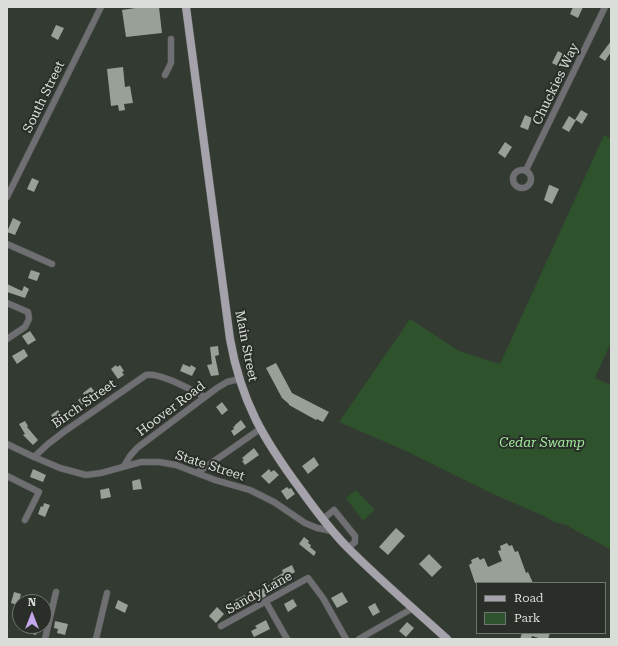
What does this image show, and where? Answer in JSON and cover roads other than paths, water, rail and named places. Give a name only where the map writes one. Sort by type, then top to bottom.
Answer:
[{"type":"main road","name":"Main Street","points":[[186,7],[230,339],[239,379],[248,405],[278,459],[332,531],[348,548],[447,639]]},
{"type":"street","name":"South Street","points":[[7,197],[101,7]]},
{"type":"street","name":"Chuckies Way","points":[[526,170],[605,7]]},
{"type":"street","points":[[165,75],[171,63],[172,40]]},
{"type":"street","points":[[7,244],[52,264]]},
{"type":"street","points":[[7,303],[28,312],[29,319],[27,325],[7,339]]},
{"type":"street","name":"Birch Street","points":[[34,458],[48,444],[65,431],[142,377],[150,374],[159,376],[205,397]]},
{"type":"street","name":"Hoover Road","points":[[124,466],[137,448],[222,385],[239,379]]},
{"type":"street","points":[[197,473],[260,428]]},
{"type":"street","name":"State Street","points":[[7,444],[34,458],[60,468],[86,475],[101,473],[141,462],[159,462],[176,465],[257,493],[282,507],[305,523],[317,528],[332,531]]},
{"type":"street","points":[[7,476],[39,492],[25,520]]},
{"type":"street","points":[[323,519],[334,510],[355,536],[355,542],[348,548]]},
{"type":"street","name":"Sandy Lane","points":[[221,626],[308,578],[323,598],[346,639]]},
{"type":"street","points":[[45,639],[56,592]]},
{"type":"street","points":[[96,639],[107,593]]},
{"type":"street","points":[[266,602],[287,639]]},
{"type":"street","points":[[359,639],[413,608]]},
{"type":"park label","name":"Cedar Swamp","points":[[542,443]]}]
